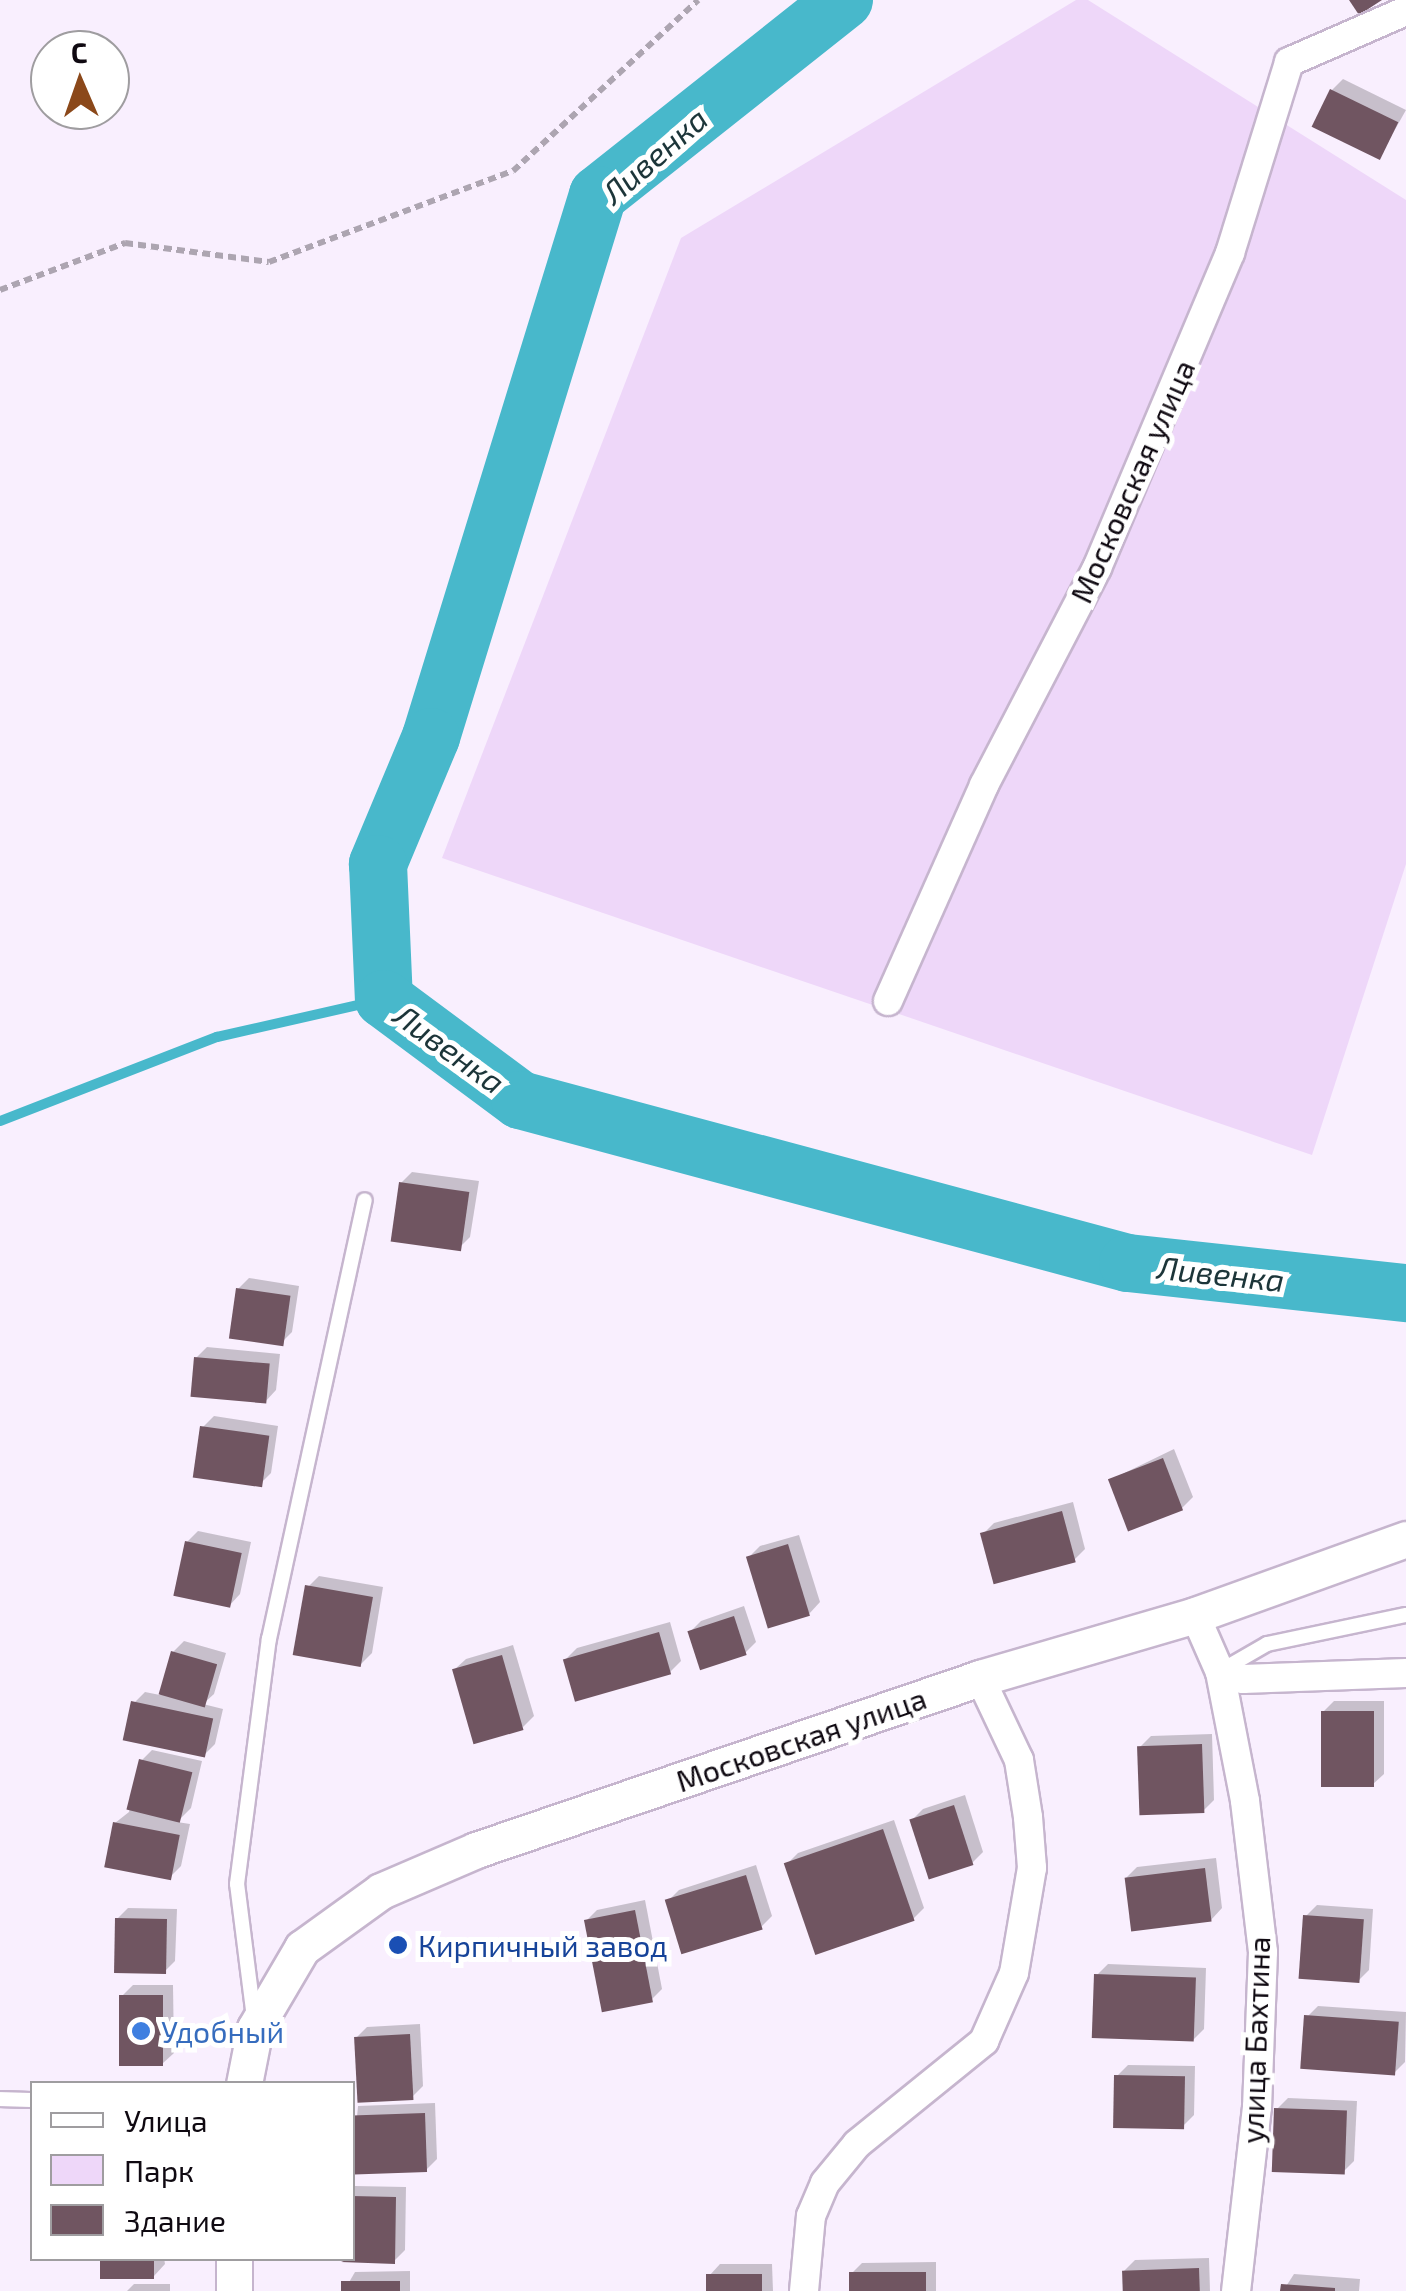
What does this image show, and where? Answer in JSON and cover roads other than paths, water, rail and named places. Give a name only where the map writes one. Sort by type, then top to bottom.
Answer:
[{"type":"street","name":"Московская улица","points":[[888,1001],[984,785],[1104,551],[1230,253],[1289,62],[1406,10]]},
{"type":"street","name":"Московская улица","points":[[245,2081],[255,2028],[302,1948],[381,1891],[476,1850],[980,1678],[1195,1615],[1406,1539]]},
{"type":"street","name":"улица Бахтина","points":[[1195,1615],[1220,1672],[1245,1800],[1263,1952],[1257,2107],[1236,2291]]},
{"type":"street","points":[[1220,1672],[1266,1680],[1406,1672]]},
{"type":"street","points":[[804,2291],[811,2216],[825,2183],[857,2144],[984,2041],[1014,1973],[1032,1868],[1028,1817],[1019,1760],[980,1678]]},
{"type":"street","points":[[234,2261],[234,2291]]},
{"type":"lane","name":"Московская улица","points":[[255,2028],[237,1884],[269,1639],[365,1200]]},
{"type":"lane","points":[[1220,1672],[1267,1644],[1406,1615]]},
{"type":"lane","points":[[0,2099],[30,2100]]},
{"type":"waterway","name":"Ливенка","points":[[844,0],[598,195],[431,737],[378,864],[384,999],[520,1100],[1128,1263],[1406,1293]]},
{"type":"waterway","points":[[0,1121],[217,1037],[384,999]]},
{"type":"place","name":"Кирпичный завод","points":[[398,1945]]},
{"type":"place","name":"Удобный","points":[[141,2031]]}]
